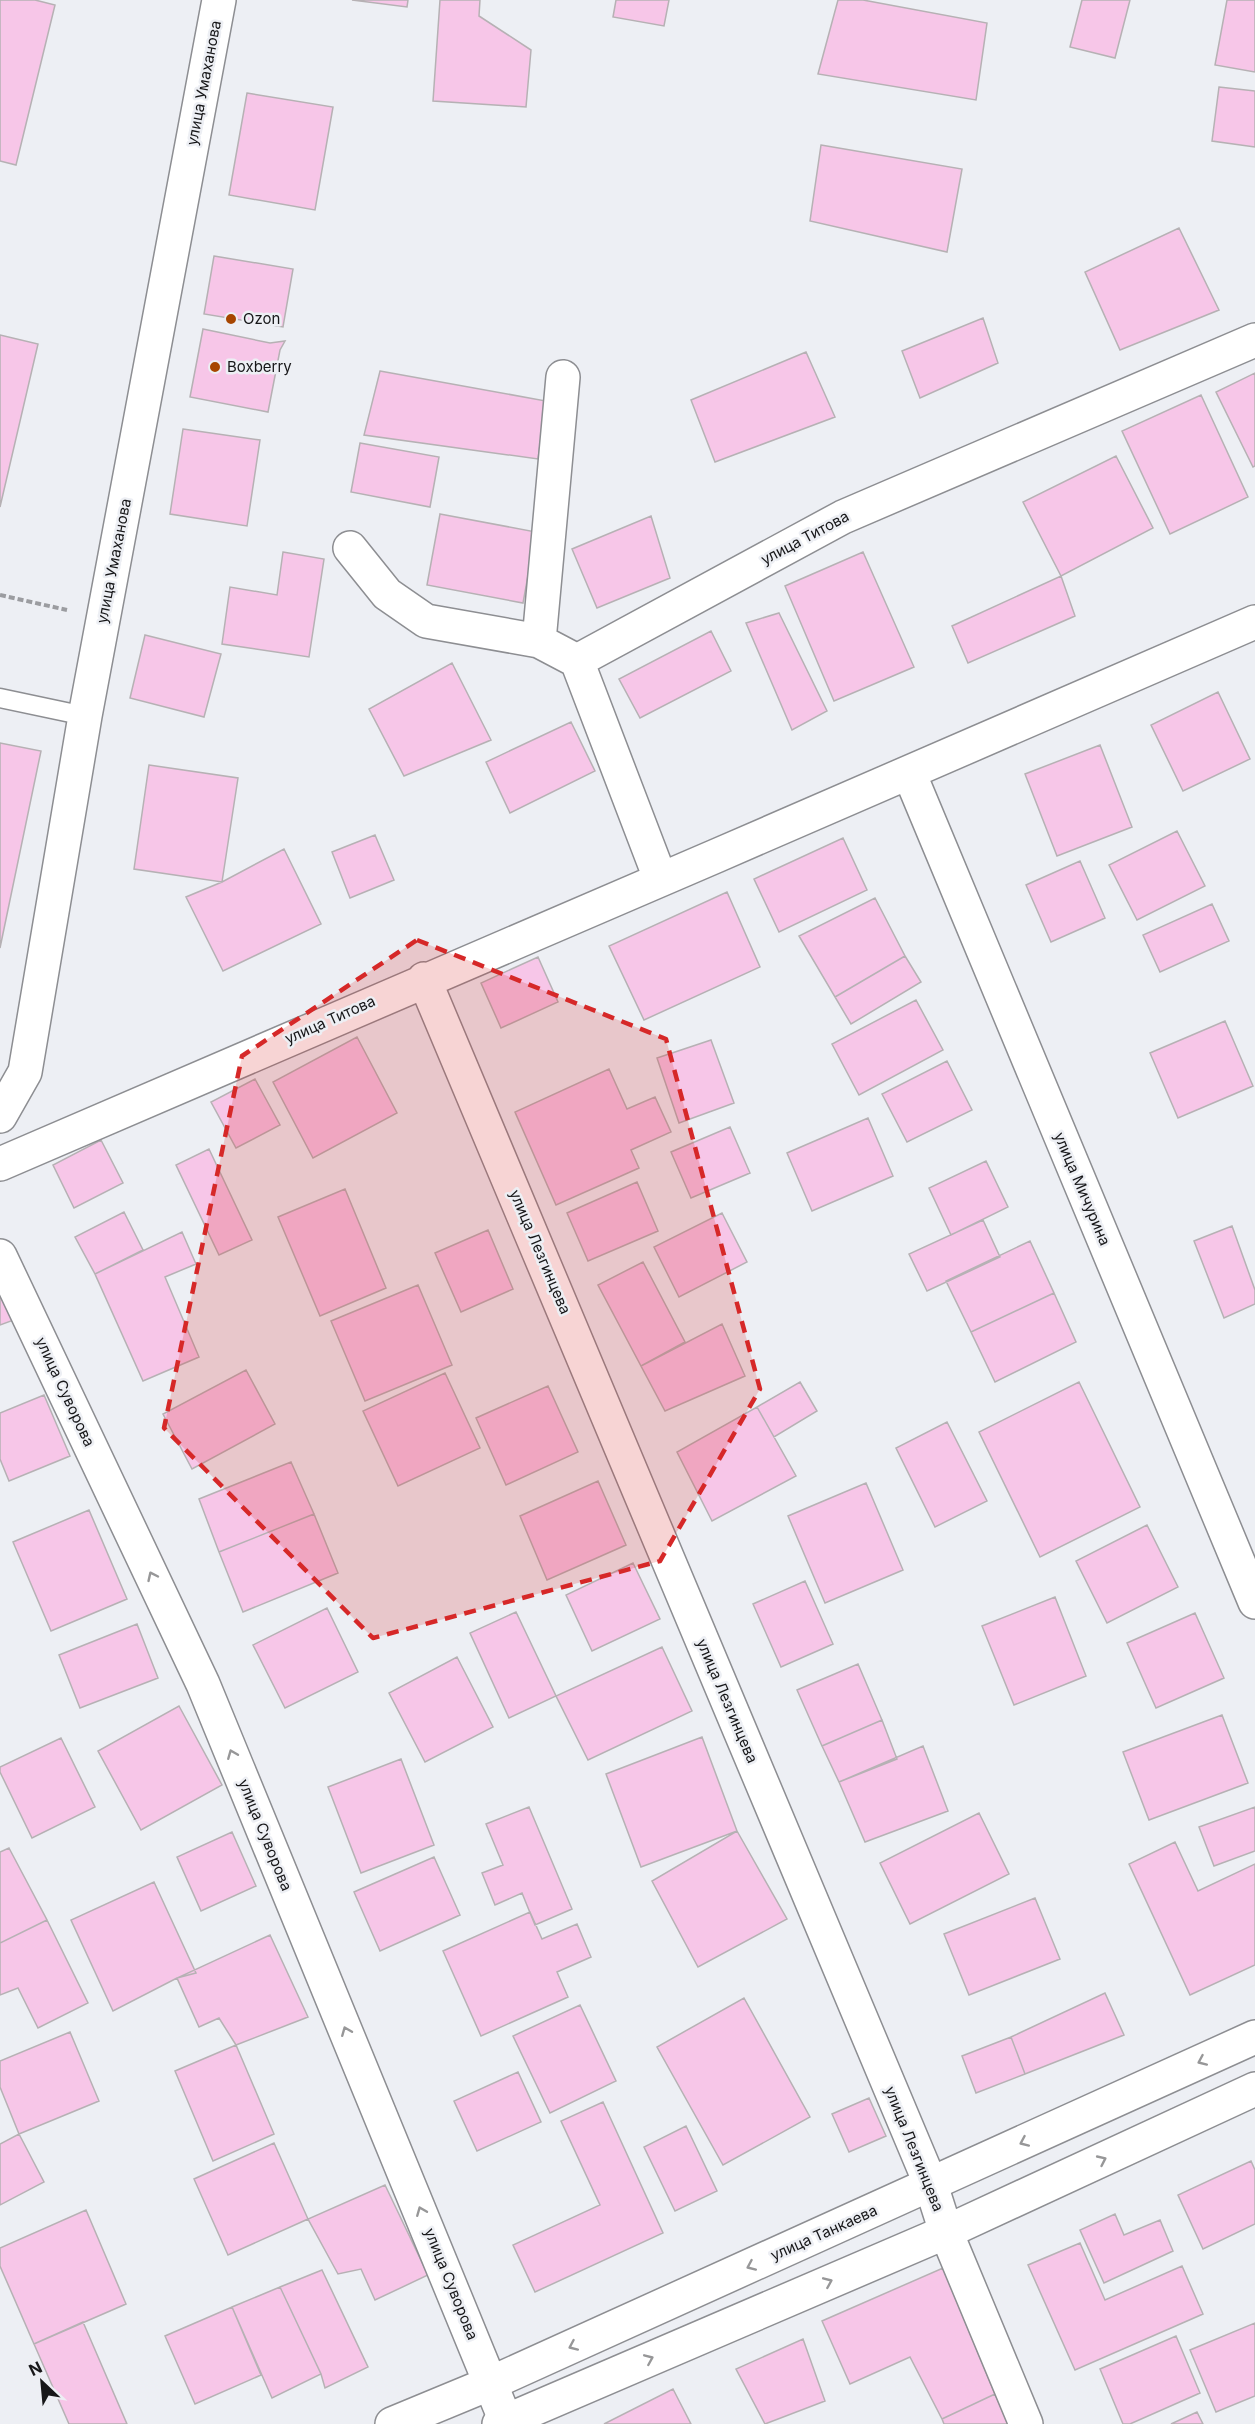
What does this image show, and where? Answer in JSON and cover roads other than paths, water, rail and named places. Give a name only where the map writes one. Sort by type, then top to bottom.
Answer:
[{"type":"street","name":"улица Умаханова","points":[[0,1116],[25,1072],[85,716],[219,0]]},
{"type":"street","name":"улица Титова","points":[[577,661],[843,518],[1255,340]]},
{"type":"street","points":[[539,641],[563,377]]},
{"type":"street","points":[[350,548],[387,594],[426,621],[539,641],[577,661],[660,878]]},
{"type":"street","name":"улица Титова","points":[[0,1164],[660,878],[909,775],[1255,622]]},
{"type":"street","name":"улица Мичурина","points":[[909,775],[1255,1602]]},
{"type":"street","name":"улица Лезгинцева","points":[[424,979],[931,2185],[946,2232],[1026,2424]]},
{"type":"street","name":"улица Суворова","points":[[0,1256],[203,1684],[491,2383],[504,2423]]},
{"type":"street","name":"улица Танкаева","points":[[392,2424],[491,2383],[1255,2037]]},
{"type":"street","points":[[504,2423],[946,2232],[1255,2089]]},
{"type":"lane","points":[[0,698],[85,716]]},
{"type":"place","name":"Ozon","points":[[231,319]]},
{"type":"place","name":"Boxberry","points":[[215,367]]}]
